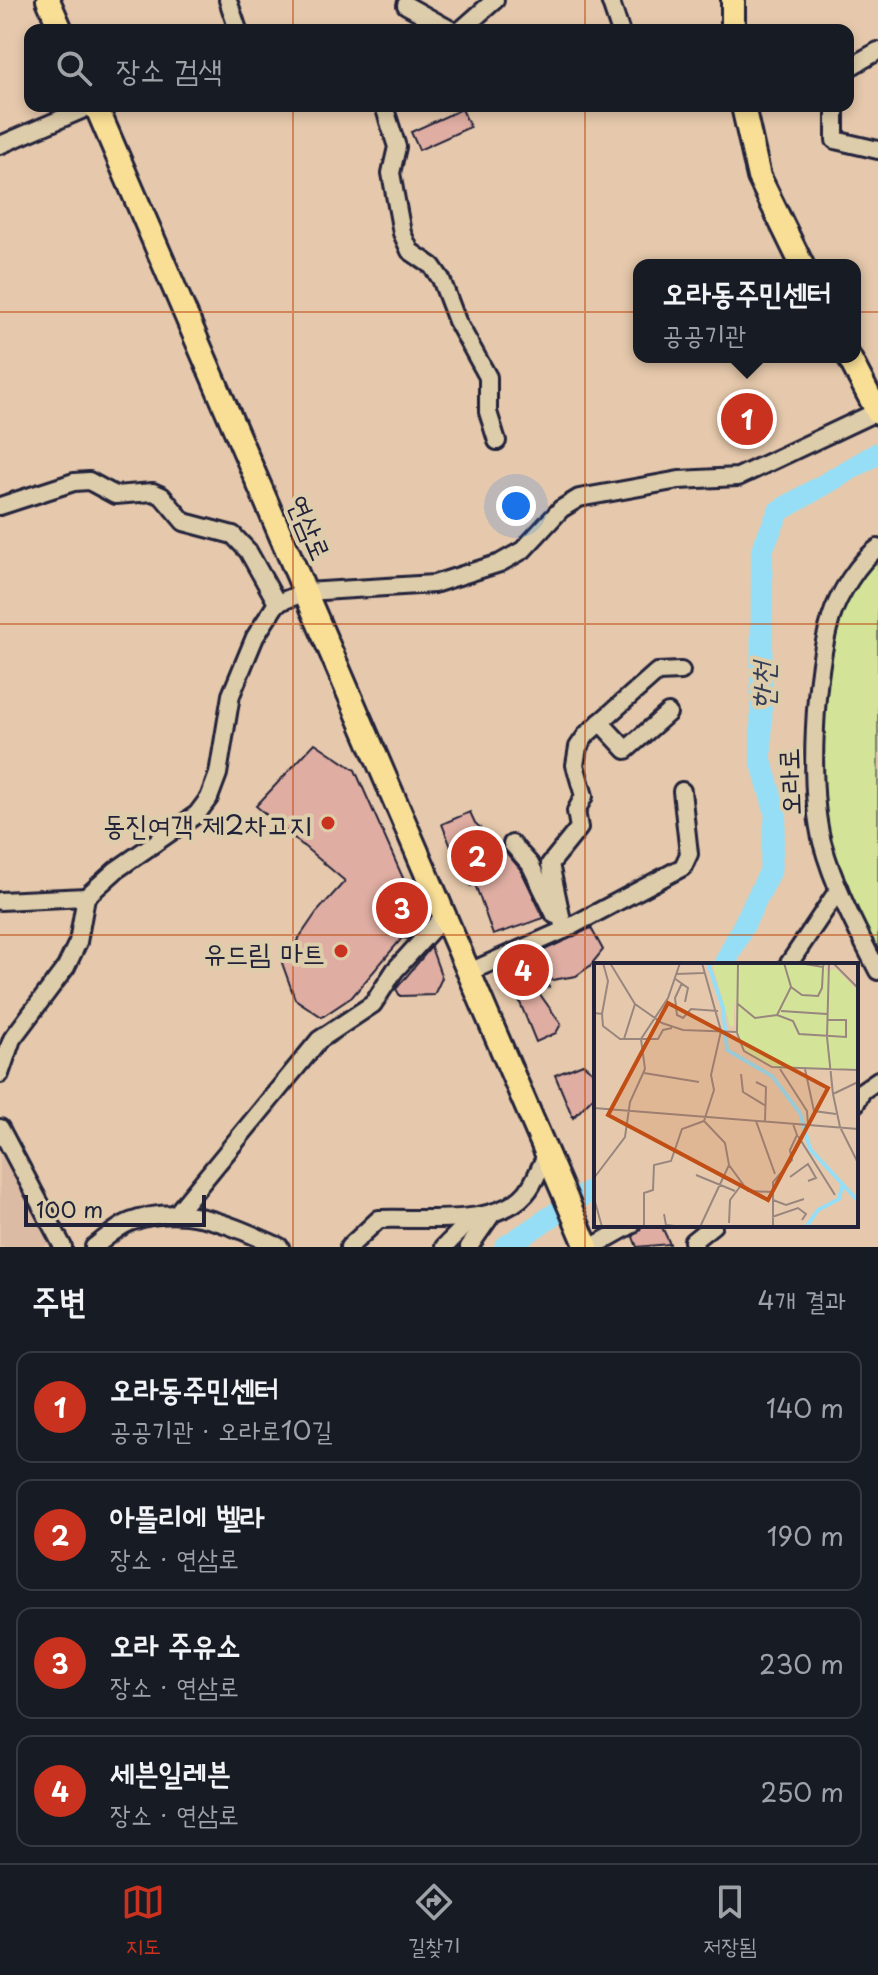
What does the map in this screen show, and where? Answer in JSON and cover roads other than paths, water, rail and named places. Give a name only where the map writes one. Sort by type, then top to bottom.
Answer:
[{"type":"main road","points":[[48,0],[58,24]]},
{"type":"main road","points":[[733,0],[733,24]]},
{"type":"main road","name":"연삼로","points":[[96,112],[589,1246]]},
{"type":"main road","points":[[743,112],[759,177],[799,259]]},
{"type":"main road","points":[[852,363],[878,412]]},
{"type":"street","points":[[228,0],[236,24]]},
{"type":"street","points":[[468,24],[495,0]]},
{"type":"street","points":[[610,0],[618,24]]},
{"type":"street","points":[[406,5],[440,24]]},
{"type":"street","points":[[854,65],[878,51]]},
{"type":"street","points":[[0,145],[79,112]]},
{"type":"street","points":[[386,112],[397,147],[391,173],[402,233],[410,251],[432,266],[441,279],[457,321],[488,377],[488,412],[497,441]]},
{"type":"street","points":[[835,112],[835,140],[878,150]]},
{"type":"street","points":[[0,1074],[6,1036],[66,967],[78,942],[86,897],[116,870],[197,814],[209,798],[218,774],[231,695],[255,637],[277,603],[306,592],[434,584],[500,563],[523,550],[561,509],[579,498],[679,480],[738,477],[878,412]]},
{"type":"street","points":[[0,506],[16,498],[74,482],[89,481],[115,495],[153,492],[162,496],[184,522],[233,535],[248,551],[277,603]]},
{"type":"street","name":"오라로","points":[[878,548],[865,556],[831,616],[818,701],[813,784],[822,843],[839,889],[878,971]]},
{"type":"street","points":[[564,930],[550,864],[579,828],[576,811],[584,796],[575,765],[578,747],[600,722],[657,672],[681,671]]},
{"type":"street","points":[[600,722],[626,750],[668,713]]},
{"type":"street","points":[[469,972],[564,930],[683,867],[689,854],[682,791]]},
{"type":"street","points":[[512,844],[530,864],[564,930]]},
{"type":"street","points":[[789,963],[839,889]]},
{"type":"street","points":[[0,901],[86,897]]},
{"type":"street","points":[[176,1214],[319,1040],[373,1004],[395,970],[445,915]]},
{"type":"street","points":[[858,1099],[862,1091],[878,1080]]},
{"type":"street","points":[[0,1128],[63,1247]]},
{"type":"street","points":[[349,1247],[379,1219],[472,1219],[492,1214],[525,1195],[551,1164]]},
{"type":"street","points":[[94,1247],[129,1222],[176,1214],[228,1224],[280,1247]]},
{"type":"street","points":[[469,1247],[492,1214]]},
{"type":"street","points":[[444,1247],[472,1219]]},
{"type":"street","points":[[589,1246],[627,1227]]},
{"type":"street","points":[[694,1244],[711,1227]]},
{"type":"waterway","name":"한천","points":[[725,963],[770,872],[776,814],[761,760],[762,550],[779,511],[878,453]]},
{"type":"waterway","name":"한천","points":[[505,1247],[594,1188]]},
{"type":"place","name":"오라동주민센터","points":[[747,419]]},
{"type":"place","name":"동진여객 제2차고지","points":[[328,823]]},
{"type":"place","name":"아뜰리에 벨라","points":[[477,856]]},
{"type":"place","name":"오라 주유소","points":[[402,908]]},
{"type":"place","name":"유드림 마트","points":[[341,951]]},
{"type":"place","name":"세븐일레븐","points":[[523,970]]}]
